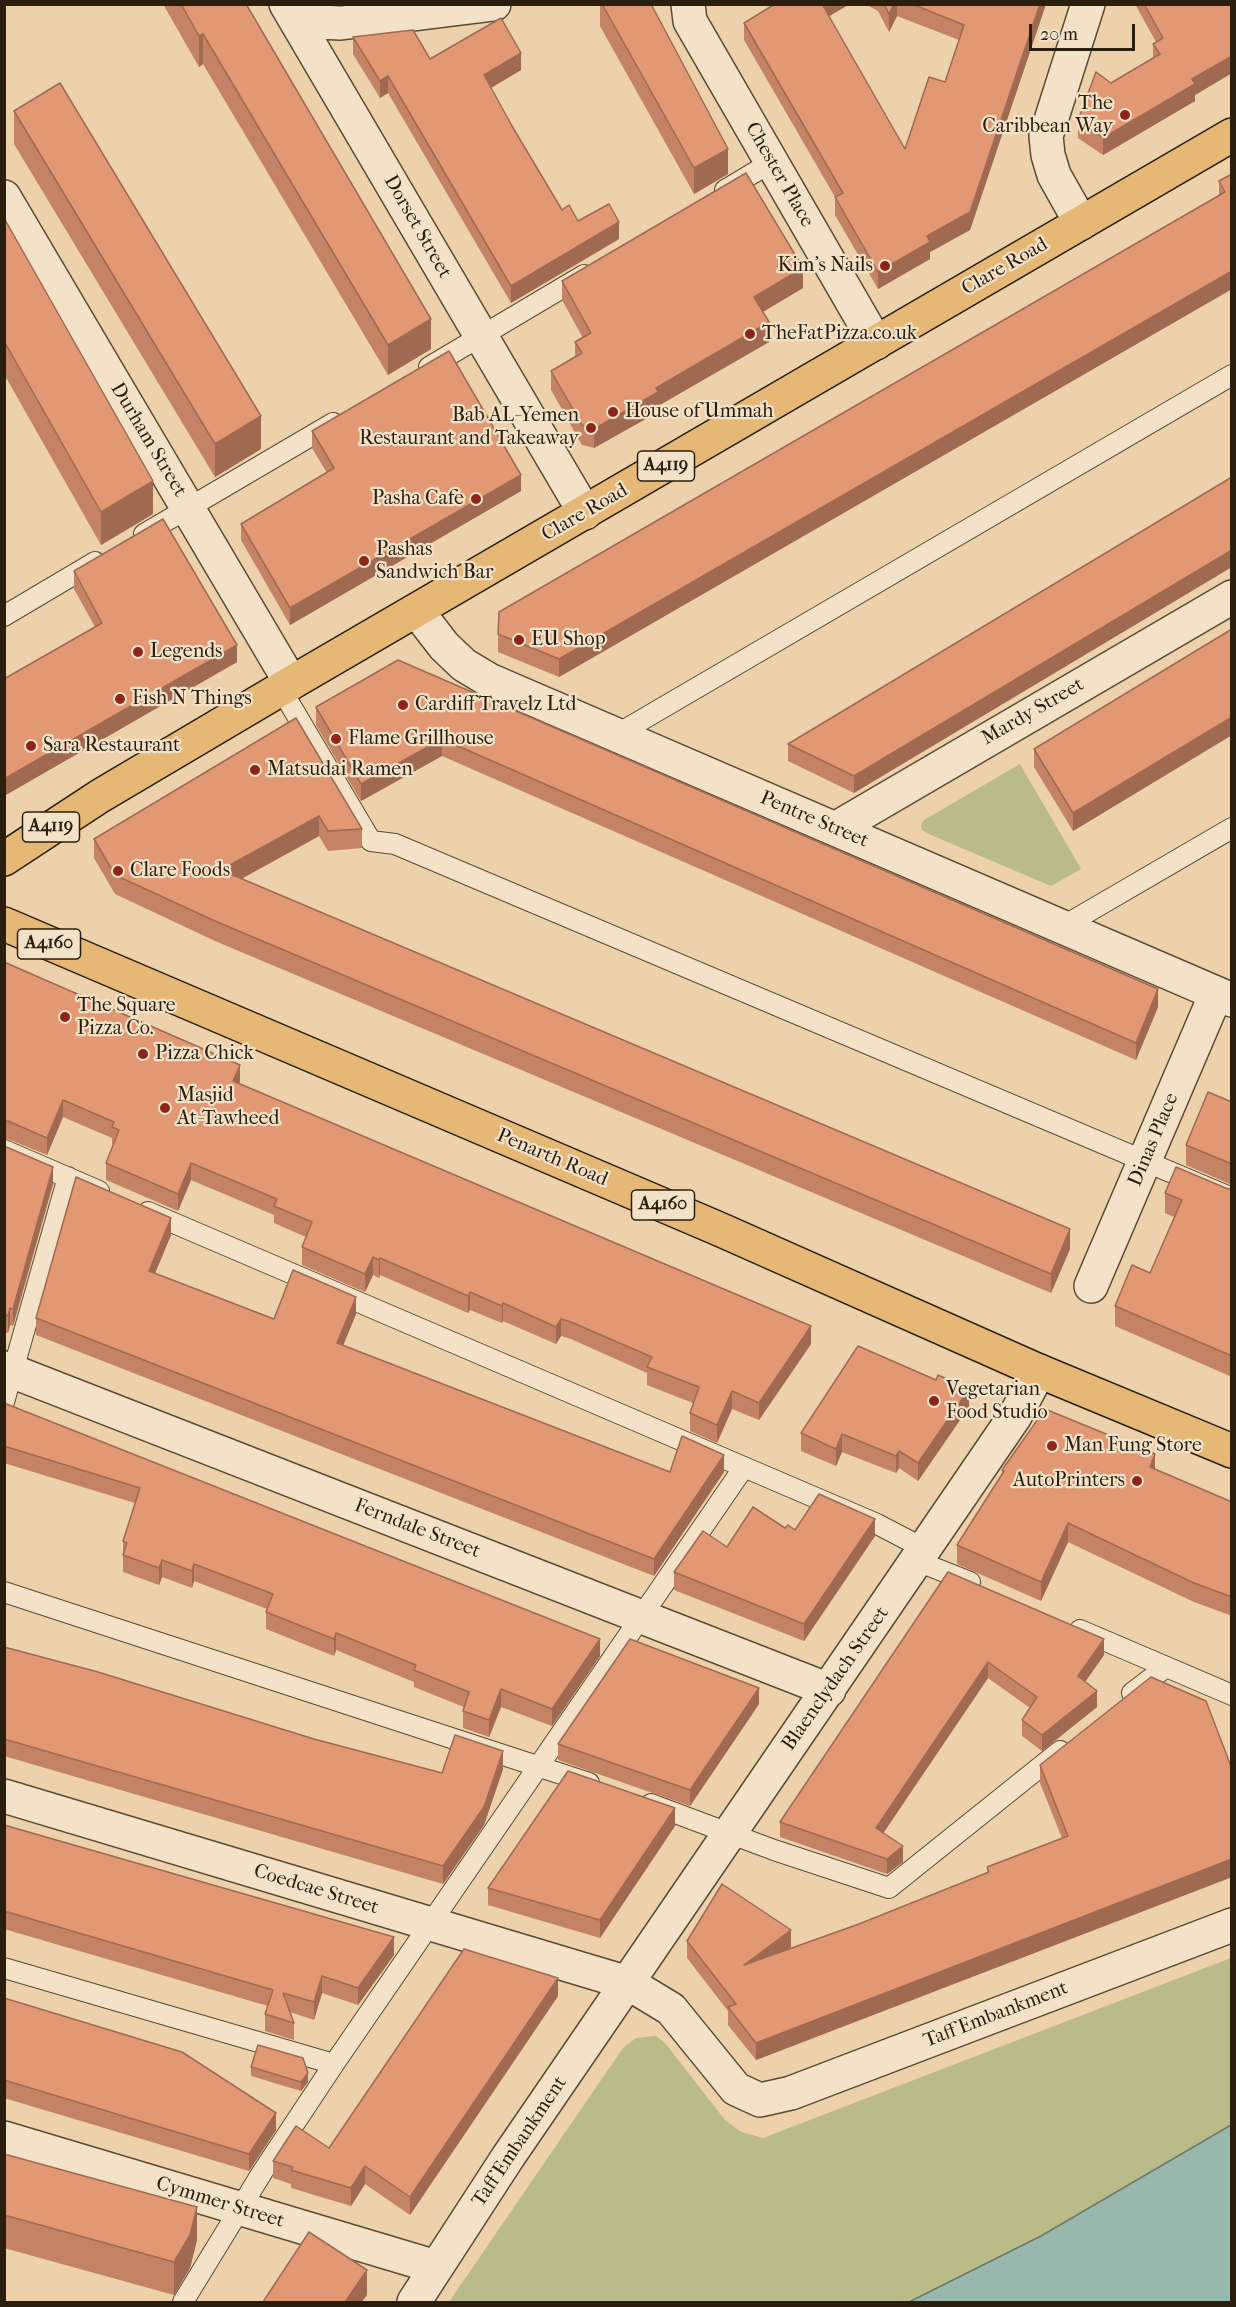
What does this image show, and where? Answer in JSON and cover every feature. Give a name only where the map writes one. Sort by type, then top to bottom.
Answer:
[{"type":"main road","name":"Clare Road","points":[[4,859],[91,802],[286,686],[1232,135]]},
{"type":"main road","name":"Penarth Road","points":[[4,924],[719,1229],[1039,1371],[1232,1451]]},
{"type":"street","name":"Chester Place","points":[[688,4],[690,21],[876,343]]},
{"type":"street","points":[[1081,223],[1054,175],[1048,155],[1046,136],[1088,4]]},
{"type":"street","points":[[291,13],[341,23],[494,5]]},
{"type":"street","name":"Dorset Street","points":[[291,13],[585,513]]},
{"type":"street","name":"Durham Street","points":[[4,197],[253,619],[286,686]]},
{"type":"street","name":"Mardy Street","points":[[835,829],[1232,597]]},
{"type":"street","name":"Pentre Street","points":[[417,611],[444,646],[464,665],[489,680],[1224,997]]},
{"type":"street","name":"Dinas Place","points":[[1091,1286],[1145,1162],[1224,997]]},
{"type":"street","name":"Blaenclydach Street","points":[[628,1983],[1015,1416],[1039,1371]]},
{"type":"street","name":"Ferndale Street","points":[[8,1381],[640,1616],[829,1690]]},
{"type":"street","name":"Coedcae Street","points":[[4,1796],[628,1983],[671,2009],[736,2089],[760,2100]]},
{"type":"street","name":"Taff Embankment","points":[[760,2100],[791,2093],[1232,1926]]},
{"type":"street","name":"Taff Embankment","points":[[414,2302],[508,2157],[628,1983]]},
{"type":"street","name":"Cymmer Street","points":[[4,2138],[436,2267]]},
{"type":"lane","points":[[712,198],[772,162]]},
{"type":"lane","points":[[414,376],[604,263]]},
{"type":"lane","points":[[616,735],[1232,375]]},
{"type":"lane","points":[[4,616],[353,411]]},
{"type":"lane","points":[[286,686],[371,841],[395,844],[1232,1198]]},
{"type":"lane","points":[[1062,927],[1232,828]]},
{"type":"lane","points":[[4,1150],[877,1524],[921,1555],[983,1588]]},
{"type":"lane","points":[[8,1381],[68,1177]]},
{"type":"lane","points":[[183,2302],[334,2064],[744,1467]]},
{"type":"lane","points":[[4,1592],[602,1788]]},
{"type":"lane","points":[[1058,1620],[1232,1695]]},
{"type":"lane","points":[[1119,1704],[1166,1667]]},
{"type":"lane","points":[[635,1798],[889,1888],[1073,1740]]},
{"type":"lane","points":[[4,1968],[334,2064]]},
{"type":"green space","points":[[1020,764],[1081,869],[1051,886],[922,830],[921,825],[924,820]]},
{"type":"green space","points":[[1231,1958],[1231,2125],[1041,2236],[909,2302],[449,2302],[623,2048],[636,2038],[656,2036],[665,2043],[725,2120],[741,2132],[763,2138]]},
{"type":"water","points":[[1231,2125],[1231,2302],[909,2302],[1041,2236]]},
{"type":"building","points":[[181,4],[246,4],[431,319],[388,345],[203,34],[199,36]]},
{"type":"building","points":[[602,4],[651,4],[728,149],[694,168]]},
{"type":"building","points":[[775,4],[822,4],[905,149],[929,77],[945,82],[964,25],[912,4],[1040,4],[970,212],[927,236],[930,242],[878,272],[835,197],[843,193],[744,23]]},
{"type":"building","points":[[884,4],[894,4],[889,14]]},
{"type":"building","points":[[1144,4],[1232,4],[1232,56],[1192,79],[1195,84],[1103,138],[1078,120],[1096,72],[1111,83],[1160,54],[1153,44],[1163,38]]},
{"type":"building","points":[[501,18],[521,53],[484,75],[512,126],[562,210],[569,205],[578,221],[609,204],[619,222],[511,286],[388,76],[380,81],[353,37],[413,30],[430,59]]},
{"type":"building","points":[[60,83],[261,416],[215,444],[14,111]]},
{"type":"building","points":[[746,173],[803,268],[754,297],[769,322],[656,388],[658,392],[594,429],[582,425],[551,371],[582,353],[575,342],[591,333],[562,281]]},
{"type":"building","points":[[1232,174],[1232,271],[559,659],[498,634],[499,612],[1225,192],[1219,181]]},
{"type":"building","points":[[4,218],[153,481],[101,512],[4,341]]},
{"type":"building","points":[[449,351],[521,475],[290,608],[241,524],[334,468],[312,431]]},
{"type":"building","points":[[1232,477],[1232,550],[854,776],[788,744]]},
{"type":"building","points":[[163,519],[237,645],[4,779],[4,679],[102,623],[74,571]]},
{"type":"building","points":[[1232,629],[1232,717],[1073,813],[1034,749]]},
{"type":"building","points":[[398,660],[1158,989],[1136,1043],[442,739],[361,784],[316,707]]},
{"type":"building","points":[[296,718],[362,829],[328,831],[319,816],[221,870],[1070,1229],[1051,1274],[215,921],[115,875],[94,839]]},
{"type":"building","points":[[4,962],[240,1065],[233,1081],[811,1326],[759,1403],[732,1391],[717,1425],[690,1413],[699,1387],[647,1367],[652,1357],[571,1322],[561,1319],[556,1327],[503,1303],[502,1306],[470,1292],[468,1296],[380,1258],[379,1260],[373,1257],[365,1274],[302,1247],[312,1222],[274,1206],[277,1199],[191,1163],[178,1194],[106,1163],[119,1130],[112,1127],[114,1122],[63,1100],[47,1138],[8,1121],[4,1122]]},
{"type":"building","points":[[1208,1092],[1232,1102],[1232,1164],[1186,1145]]},
{"type":"building","points":[[4,1146],[53,1167],[13,1309],[10,1308],[8,1316],[4,1314]]},
{"type":"building","points":[[1176,1167],[1228,1189],[1232,1188],[1232,1356],[1115,1306],[1132,1265],[1150,1273],[1182,1200],[1165,1193]]},
{"type":"building","points":[[76,1177],[171,1218],[149,1271],[274,1319],[293,1270],[356,1297],[337,1343],[670,1472],[682,1436],[724,1455],[654,1559],[36,1318]]},
{"type":"building","points":[[858,1346],[936,1380],[938,1375],[969,1389],[918,1463],[899,1451],[896,1456],[842,1434],[836,1449],[801,1433]]},
{"type":"building","points":[[4,1403],[600,1639],[552,1709],[501,1689],[489,1720],[463,1711],[469,1692],[414,1670],[416,1665],[336,1633],[334,1639],[266,1612],[273,1594],[194,1564],[192,1571],[162,1560],[159,1568],[123,1555],[127,1543],[123,1541],[140,1488],[4,1446]]},
{"type":"building","points":[[1045,1409],[1155,1454],[1150,1467],[1232,1502],[1232,1597],[1194,1583],[1068,1523],[1041,1582],[957,1545],[1004,1471],[1002,1470]]},
{"type":"building","points":[[819,1494],[875,1519],[804,1624],[674,1572],[703,1531],[727,1547],[753,1507],[785,1528],[788,1525],[795,1530]]},
{"type":"building","points":[[948,1572],[1104,1639],[1078,1676],[1097,1691],[1042,1735],[1022,1720],[1037,1697],[988,1662],[876,1828],[903,1846],[887,1859],[780,1822]]},
{"type":"building","points":[[630,1639],[759,1688],[690,1790],[558,1744]]},
{"type":"building","points":[[4,1647],[98,1672],[314,1739],[442,1773],[455,1735],[503,1751],[484,1807],[443,1866],[4,1739]]},
{"type":"building","points":[[1151,1677],[1206,1701],[1232,1769],[1232,1859],[756,2043],[728,2007],[736,2004],[687,1941],[722,1884],[791,1930],[744,1965],[859,1924],[989,1872],[987,1867],[1068,1836],[1040,1765]]},
{"type":"building","points":[[568,1771],[675,1808],[600,1920],[488,1888]]},
{"type":"building","points":[[4,1825],[394,1937],[358,1988],[322,1976],[314,2002],[283,1993],[294,2023],[265,2014],[273,1990],[4,1911]]},
{"type":"building","points":[[464,1949],[558,1978],[410,2197],[365,2166],[351,2188],[291,2170],[293,2167],[273,2161],[296,2126],[329,2148]]},
{"type":"building","points":[[4,1998],[182,2052],[276,2113],[249,2154],[4,2080]]},
{"type":"building","points":[[258,2045],[303,2058],[308,2073],[301,2082],[251,2067]]},
{"type":"building","points":[[4,2154],[197,2207],[190,2235],[174,2262],[4,2215]]},
{"type":"building","points":[[309,2232],[367,2270],[345,2302],[263,2302]]},
{"type":"place","name":"The Caribbean Way","points":[[1125,115]]},
{"type":"place","name":"Kim's Nails","points":[[885,266]]},
{"type":"place","name":"TheFatPizza.co.uk","points":[[750,334]]},
{"type":"place","name":"House of Ummah","points":[[613,412]]},
{"type":"place","name":"Bab AL-Yemen Restaurant and Takeaway","points":[[591,428]]},
{"type":"place","name":"Pasha Cafe","points":[[476,499]]},
{"type":"place","name":"Pashas Sandwich Bar","points":[[364,561]]},
{"type":"place","name":"EU Shop","points":[[519,640]]},
{"type":"place","name":"Legends","points":[[138,652]]},
{"type":"place","name":"Fish N Things","points":[[120,699]]},
{"type":"place","name":"Cardiff Travelz Ltd","points":[[403,705]]},
{"type":"place","name":"Flame Grillhouse","points":[[336,739]]},
{"type":"place","name":"Sara Restaurant","points":[[31,746]]},
{"type":"place","name":"Matsudai Ramen","points":[[255,770]]},
{"type":"place","name":"Clare Foods","points":[[118,871]]},
{"type":"place","name":"The Square Pizza Co.","points":[[65,1017]]},
{"type":"place","name":"Pizza Chick","points":[[143,1054]]},
{"type":"place","name":"Masjid At-Tawheed","points":[[165,1108]]},
{"type":"place","name":"Vegetarian Food Studio","points":[[934,1401]]},
{"type":"place","name":"Man Fung Store","points":[[1052,1446]]},
{"type":"place","name":"AutoPrinters","points":[[1137,1481]]}]
